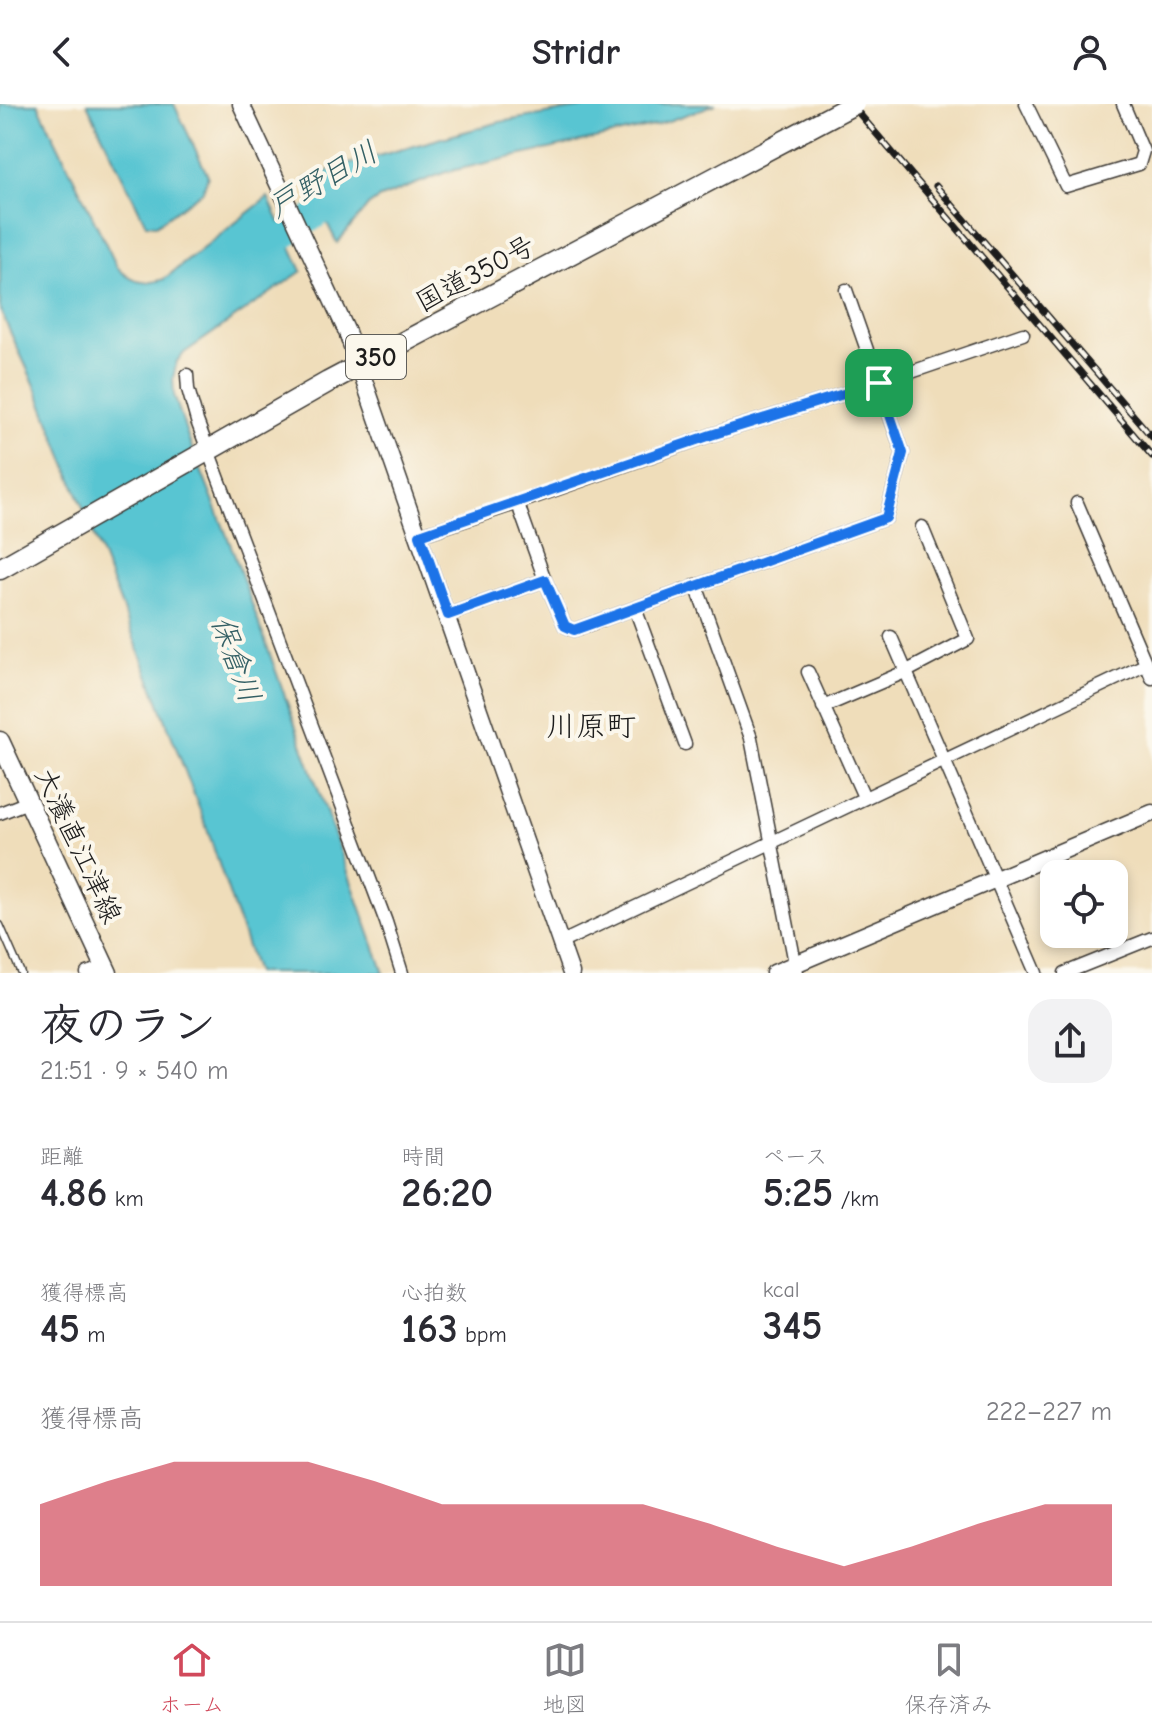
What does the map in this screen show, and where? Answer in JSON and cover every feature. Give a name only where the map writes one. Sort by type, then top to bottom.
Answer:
[{"type":"highway","name":"国道350号","points":[[0,569],[360,365],[854,104]]},
{"type":"main road","name":"大瀁直江津線","points":[[0,741],[100,971]]},
{"type":"street","points":[[241,104],[360,365],[571,973]]},
{"type":"street","points":[[1026,104],[1066,186],[1139,164],[1143,151],[1123,104]]},
{"type":"street","points":[[518,503],[565,626],[574,630],[886,518],[903,453],[846,290]]},
{"type":"street","points":[[420,535],[711,435],[1023,334]]},
{"type":"street","points":[[187,375],[205,453],[386,922],[402,973]]},
{"type":"street","points":[[1077,503],[1152,678]]},
{"type":"street","points":[[823,707],[907,671],[968,639],[922,527]]},
{"type":"street","points":[[448,615],[545,580]]},
{"type":"street","points":[[696,585],[751,738],[796,968]]},
{"type":"street","points":[[635,608],[685,744]]},
{"type":"street","points":[[891,637],[1036,973]]},
{"type":"street","points":[[560,943],[1147,664]]},
{"type":"street","points":[[808,672],[864,797]]},
{"type":"street","points":[[0,813],[28,802]]},
{"type":"street","points":[[774,973],[796,968],[993,879],[1152,813]]},
{"type":"street","points":[[1065,973],[1152,938]]},
{"type":"lane","points":[[0,925],[21,973]]},
{"type":"water","name":"保倉川","points":[[0,104],[38,104],[117,267],[127,276],[144,282],[164,279],[268,197],[302,271],[184,353],[177,361],[173,378],[174,395],[384,973],[256,973],[206,826],[146,669],[37,390],[0,310]]},
{"type":"water","points":[[87,104],[174,104],[208,176],[203,191],[156,225],[146,224]]},
{"type":"water","points":[[604,104],[716,104],[657,125],[446,172],[378,199],[368,206],[337,243],[305,179],[500,122]]},
{"type":"waterway","name":"戸野目川","points":[[257,254],[352,192]]},
{"type":"railway","points":[[851,104],[1152,456]]},
{"type":"railway","points":[[936,186],[1152,437]]},
{"type":"district","name":"川原町","points":[[591,726]]},
{"type":"route","points":[[879,383],[903,453],[886,518],[574,630],[565,626],[545,580],[448,615],[420,535],[711,435],[879,383]]}]
